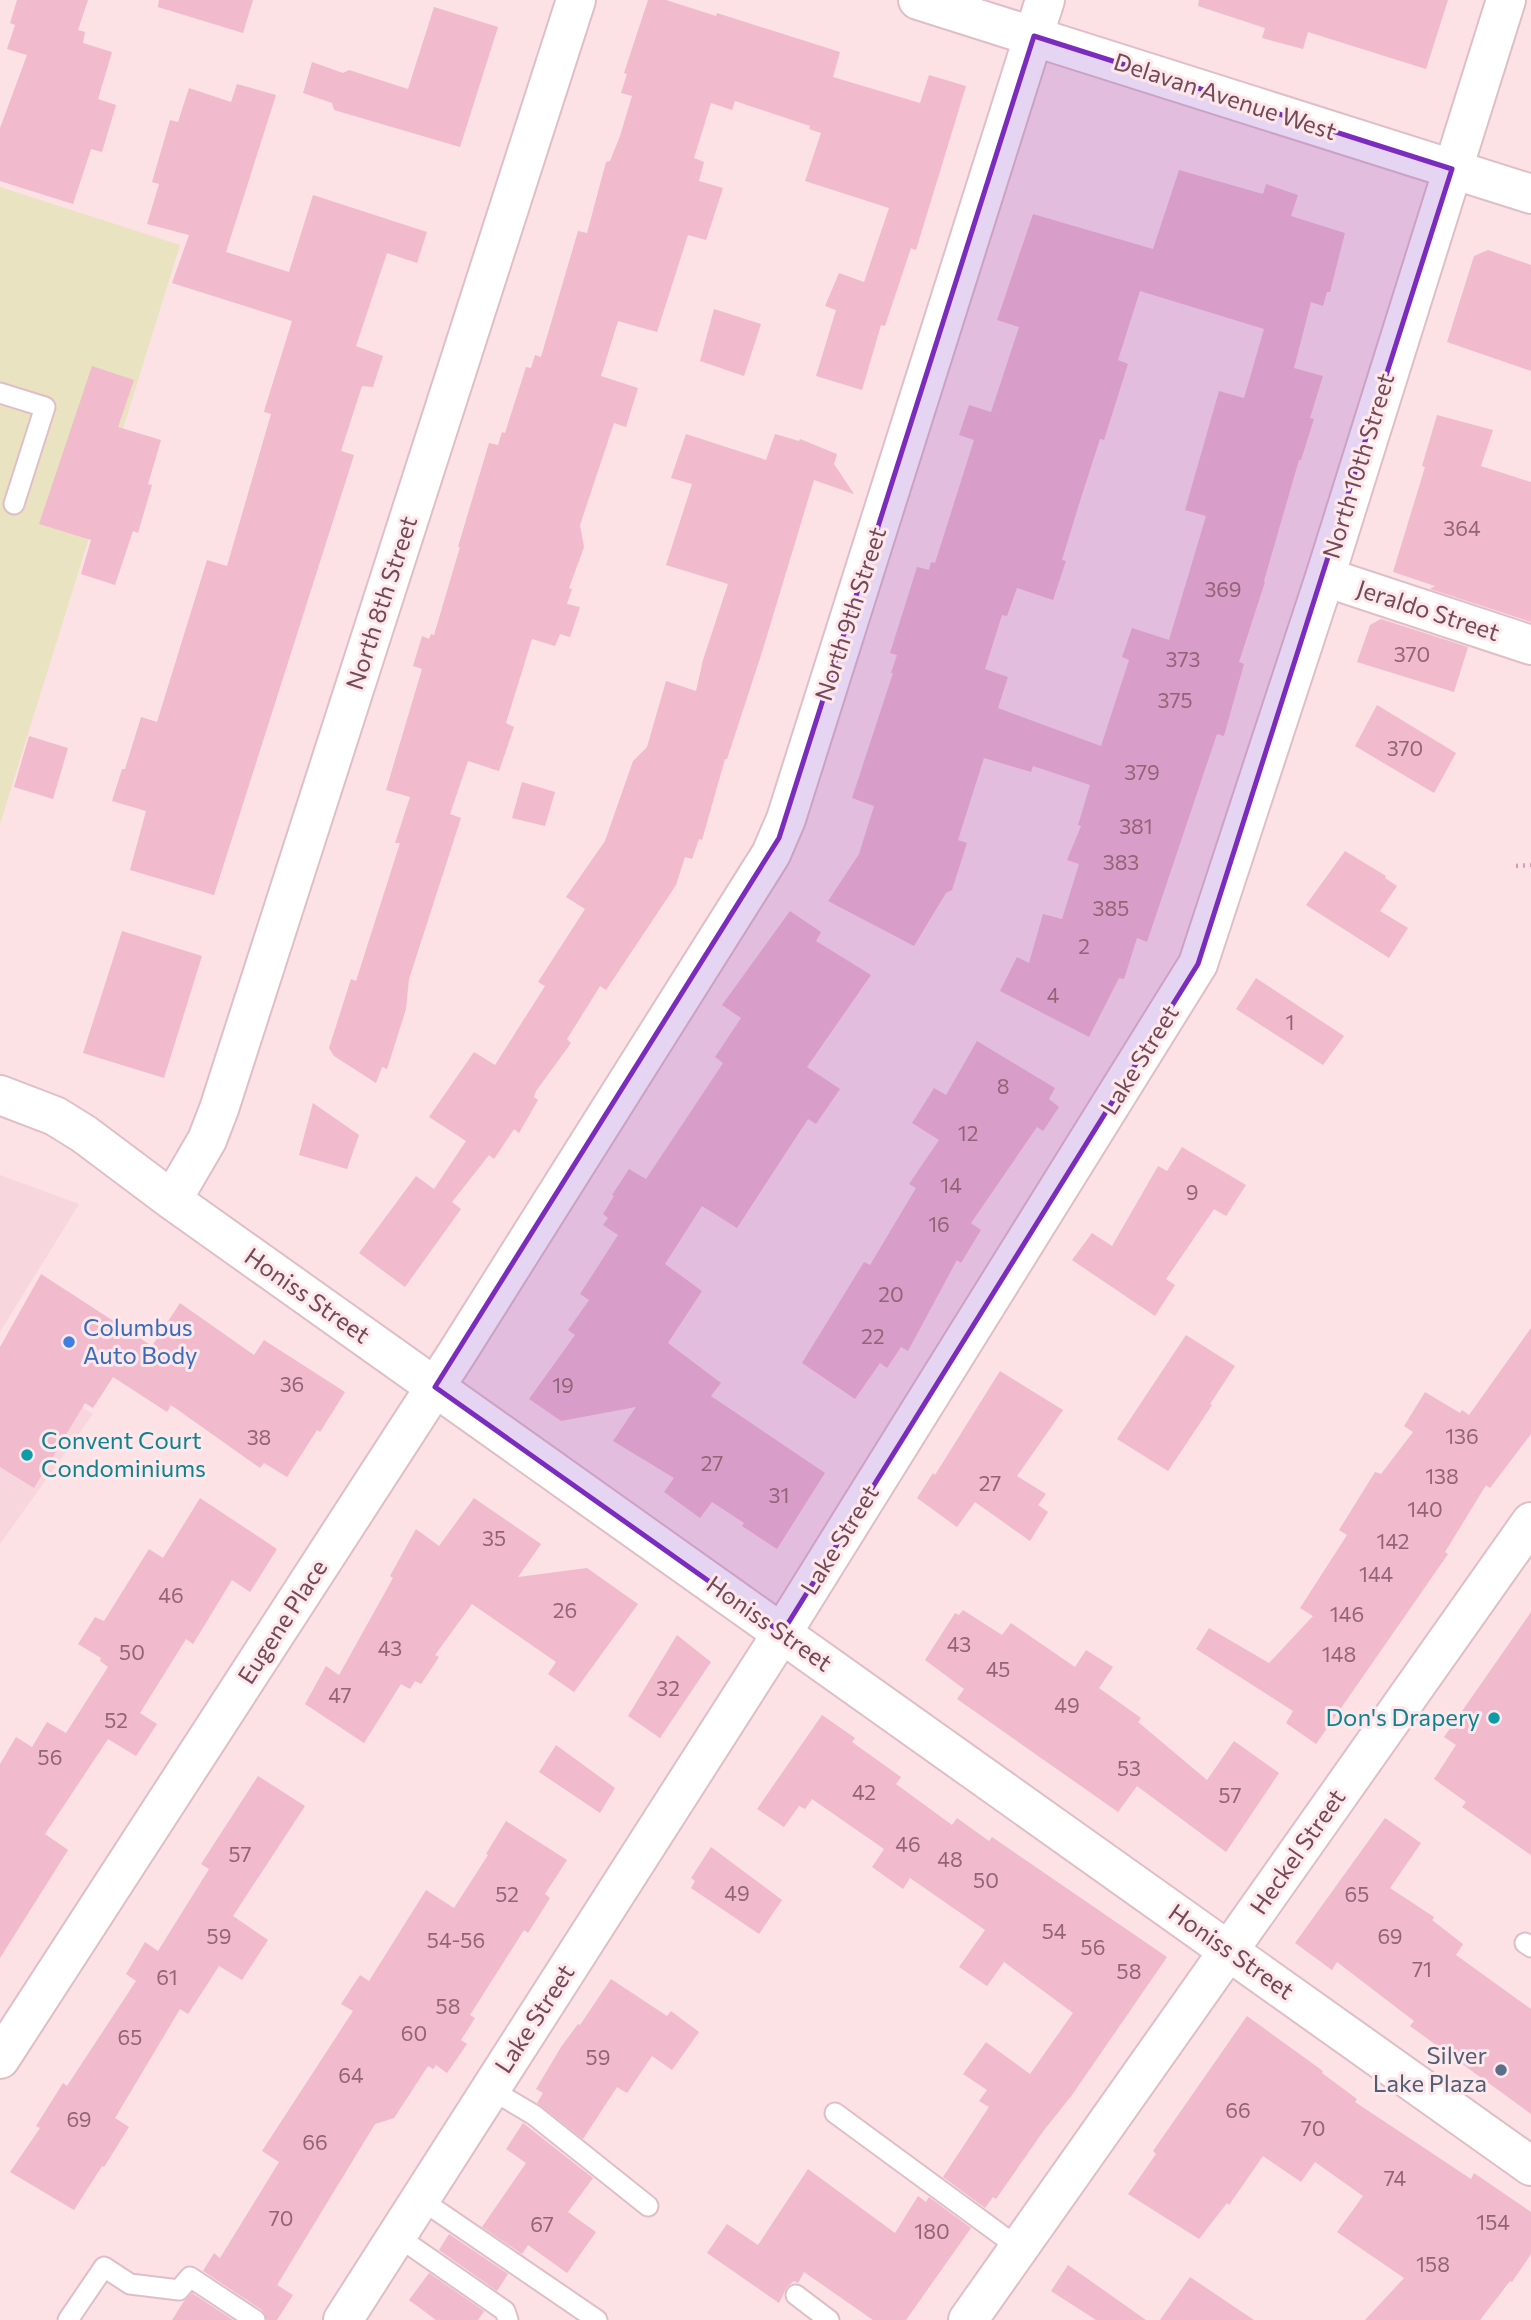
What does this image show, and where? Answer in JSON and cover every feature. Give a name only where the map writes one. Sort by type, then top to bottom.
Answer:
[{"type":"street","name":"North 8th Street","points":[[172,1200],[207,1140],[219,1109],[576,0]]},
{"type":"street","name":"Delavan Avenue West","points":[[918,0],[1531,194]]},
{"type":"street","name":"North 9th Street","points":[[564,1185],[762,870],[779,838],[1045,0]]},
{"type":"street","name":"North 10th Street","points":[[1210,931],[1325,577],[1506,0]]},
{"type":"street","name":"Jeraldo Street","points":[[1325,577],[1531,645]]},
{"type":"street","name":"Lake Street","points":[[343,2320],[782,1633],[1188,984],[1210,931]]},
{"type":"street","name":"Honiss Street","points":[[0,1096],[55,1116],[84,1133],[172,1200],[1531,2166]]},
{"type":"street","name":"Eugene Place","points":[[0,2059],[564,1185]]},
{"type":"street","name":"Heckel Street","points":[[968,2320],[1531,1522]]},
{"type":"lane","points":[[0,393],[45,407],[14,504]]},
{"type":"lane","points":[[490,2089],[534,2115],[648,2206]]},
{"type":"lane","points":[[835,2113],[1019,2248]]},
{"type":"lane","points":[[420,2199],[597,2320]]},
{"type":"lane","points":[[397,2236],[505,2311],[508,2320]]},
{"type":"lane","points":[[68,2320],[104,2267],[130,2284],[179,2290],[190,2277],[255,2320]]},
{"type":"lane","points":[[796,2295],[829,2320]]},
{"type":"path","points":[[1516,866],[1531,865]]},
{"type":"highlighted area","points":[[1034,36],[1452,169],[1198,964],[782,1633],[435,1387],[779,838]]},
{"type":"shaded area","points":[[0,187],[180,245],[0,824]]},
{"type":"shaded area","points":[[0,1175],[79,1204],[0,1332]]},
{"type":"shaded area","name":"Convent Court Condominiums","points":[[0,1356],[93,1414],[0,1544]]},
{"type":"building","points":[[17,0],[88,0],[78,30],[85,32],[83,43],[112,52],[98,99],[116,105],[102,152],[91,149],[73,204],[0,181],[0,128],[27,55],[7,49],[15,25],[10,23]]},
{"type":"building","points":[[159,0],[253,0],[243,33],[158,7]]},
{"type":"building","points":[[648,0],[666,0],[716,16],[717,13],[840,52],[833,77],[920,103],[929,75],[966,86],[916,250],[911,248],[885,326],[881,325],[862,390],[816,376],[836,310],[825,306],[839,273],[864,282],[889,208],[805,181],[821,133],[809,129],[810,126],[735,101],[732,110],[711,103],[694,158],[704,162],[699,181],[723,188],[706,240],[688,235],[657,332],[618,321],[601,376],[638,388],[626,427],[614,423],[580,525],[584,547],[569,588],[572,589],[567,604],[580,607],[570,637],[560,634],[555,646],[532,639],[506,723],[514,727],[499,771],[468,761],[450,814],[461,818],[409,979],[406,1009],[387,1069],[382,1067],[376,1083],[334,1056],[329,1048],[351,979],[356,981],[400,843],[395,843],[410,797],[386,790],[422,669],[413,666],[422,636],[429,639],[431,634],[434,635],[489,443],[498,445],[502,432],[505,433],[526,367],[531,368],[535,355],[541,357],[578,231],[587,233],[606,162],[610,161],[620,136],[632,96],[621,93],[627,74],[624,73]]},
{"type":"building","points":[[1199,0],[1448,0],[1426,69],[1308,32],[1303,49],[1262,38],[1265,28],[1198,6]]},
{"type":"building","points":[[434,7],[498,27],[460,147],[334,110],[332,103],[303,93],[312,62],[343,73],[349,70],[408,89]]},
{"type":"building","points":[[237,84],[276,95],[226,252],[289,272],[313,195],[427,232],[417,263],[387,253],[356,346],[383,356],[373,387],[362,386],[341,451],[354,455],[214,895],[130,870],[146,811],[112,801],[141,717],[157,722],[207,560],[227,566],[271,414],[264,412],[265,408],[292,321],[172,283],[189,235],[147,224],[159,184],[152,182],[170,120],[178,122],[189,88],[231,102]]},
{"type":"building","points":[[1179,170],[1263,194],[1266,184],[1298,195],[1291,216],[1345,233],[1330,292],[1327,292],[1323,306],[1311,302],[1294,368],[1323,376],[1310,418],[1314,419],[1299,460],[1265,582],[1239,662],[1244,664],[1224,736],[1217,734],[1147,942],[1137,938],[1124,979],[1119,978],[1089,1037],[1000,991],[1017,957],[1029,963],[1043,914],[1062,919],[1079,864],[1067,860],[1081,826],[1078,825],[1090,785],[1033,766],[1031,772],[984,758],[958,840],[967,843],[952,890],[946,893],[914,946],[828,901],[859,854],[874,806],[852,798],[893,673],[897,655],[890,653],[917,567],[929,570],[931,562],[935,563],[974,440],[959,435],[969,405],[991,412],[1019,327],[997,320],[1033,214],[1153,249]],"holes":[[[1140,291],[1264,329],[1244,398],[1219,391],[1185,510],[1206,516],[1169,640],[1132,628],[1122,657],[1129,660],[1101,746],[998,708],[1008,677],[985,669],[1002,615],[1007,616],[1017,588],[1053,600],[1066,561],[1062,560],[1080,501],[1100,439],[1104,440],[1128,364],[1118,360]]]},
{"type":"building","points":[[1488,250],[1531,265],[1531,371],[1447,342],[1474,256]]},
{"type":"building","points":[[714,309],[761,324],[744,376],[700,361]]},
{"type":"building","points":[[92,366],[134,380],[118,427],[161,440],[138,533],[133,531],[115,585],[81,574],[91,540],[39,524]]},
{"type":"building","points":[[1437,415],[1493,430],[1481,466],[1531,482],[1531,622],[1430,589],[1435,586],[1393,572],[1425,467],[1422,466]]},
{"type":"building","points":[[686,434],[766,460],[775,434],[799,441],[800,439],[837,454],[834,464],[854,494],[814,480],[762,652],[725,759],[702,840],[699,839],[692,859],[685,857],[676,885],[606,990],[600,986],[567,1039],[571,1043],[536,1091],[534,1097],[538,1100],[519,1133],[514,1129],[494,1159],[489,1155],[452,1202],[461,1209],[405,1287],[359,1253],[416,1176],[434,1189],[466,1141],[429,1117],[474,1052],[495,1065],[545,986],[538,982],[585,909],[566,897],[605,841],[633,761],[647,747],[666,681],[696,691],[703,660],[728,584],[666,565],[692,484],[671,478]]},
{"type":"building","points":[[1381,619],[1468,647],[1454,692],[1357,662],[1370,625]]},
{"type":"building","points":[[1377,705],[1456,753],[1434,793],[1355,746]]},
{"type":"building","points":[[29,736],[68,748],[53,799],[14,787]]},
{"type":"building","points":[[522,782],[555,792],[545,826],[512,818]]},
{"type":"building","points":[[1345,851],[1386,876],[1385,878],[1397,886],[1380,911],[1408,928],[1389,958],[1306,905]]},
{"type":"building","points":[[790,911],[821,932],[816,941],[871,975],[807,1067],[840,1089],[816,1124],[808,1119],[737,1228],[702,1206],[665,1264],[702,1291],[668,1343],[721,1383],[711,1396],[825,1473],[777,1549],[712,1502],[700,1518],[664,1492],[674,1478],[613,1441],[636,1407],[561,1421],[529,1399],[575,1335],[568,1330],[589,1300],[580,1294],[618,1235],[603,1225],[608,1218],[603,1214],[614,1196],[612,1195],[629,1169],[646,1179],[723,1063],[715,1057],[741,1018],[722,1005]]},
{"type":"building","points":[[122,931],[202,956],[164,1078],[83,1053]]},
{"type":"building","points":[[1256,978],[1344,1036],[1323,1065],[1236,1009]]},
{"type":"building","points":[[977,1041],[1055,1088],[1049,1099],[1059,1107],[1043,1131],[1037,1127],[971,1223],[981,1230],[961,1263],[957,1260],[908,1351],[901,1347],[887,1368],[880,1363],[855,1399],[802,1363],[864,1262],[870,1265],[916,1188],[909,1184],[939,1140],[912,1123],[934,1088],[946,1095]]},
{"type":"building","points":[[313,1103],[359,1135],[347,1169],[299,1155]]},
{"type":"building","points":[[1182,1147],[1246,1185],[1226,1216],[1214,1209],[1166,1279],[1175,1285],[1155,1316],[1072,1260],[1092,1233],[1112,1246],[1158,1166],[1167,1171]]},
{"type":"building","points":[[41,1274],[152,1346],[180,1303],[254,1355],[264,1340],[345,1392],[287,1477],[264,1463],[260,1468],[171,1405],[167,1412],[113,1377],[93,1408],[85,1403],[34,1488],[0,1467],[0,1347]]},
{"type":"building","points":[[1531,1328],[1531,1434],[1490,1488],[1486,1485],[1445,1552],[1448,1554],[1316,1744],[1286,1723],[1293,1711],[1196,1649],[1209,1628],[1269,1663],[1313,1616],[1300,1608],[1347,1535],[1339,1530],[1375,1472],[1381,1474],[1413,1432],[1404,1426],[1425,1392],[1460,1413],[1462,1410],[1469,1415]]},
{"type":"building","points":[[1186,1335],[1235,1366],[1168,1471],[1117,1439]]},
{"type":"building","points":[[1000,1371],[1063,1410],[1017,1476],[1046,1494],[1038,1505],[1048,1512],[1030,1541],[975,1502],[957,1527],[917,1498],[933,1473],[935,1475]]},
{"type":"building","points":[[200,1498],[277,1549],[250,1592],[232,1580],[193,1644],[186,1639],[140,1713],[157,1724],[136,1756],[108,1739],[45,1834],[68,1850],[0,1958],[0,1764],[16,1737],[32,1747],[47,1722],[66,1733],[108,1667],[100,1661],[101,1658],[78,1644],[95,1617],[104,1621],[149,1549],[163,1558]]},
{"type":"building","points":[[474,1498],[541,1544],[518,1577],[587,1568],[638,1604],[574,1692],[548,1674],[556,1662],[472,1604],[435,1655],[439,1657],[421,1684],[415,1681],[410,1689],[401,1684],[364,1743],[305,1704],[326,1666],[339,1675],[393,1578],[390,1576],[416,1529],[439,1546]]},
{"type":"building","points":[[963,1610],[1002,1635],[1011,1623],[1075,1667],[1086,1650],[1113,1667],[1099,1688],[1141,1718],[1138,1722],[1207,1780],[1234,1741],[1279,1773],[1226,1852],[1137,1786],[1118,1812],[957,1699],[964,1689],[925,1660],[955,1613],[959,1615]]},
{"type":"building","points":[[1531,1612],[1531,1855],[1462,1807],[1466,1802],[1434,1779],[1456,1745],[1444,1737]]},
{"type":"building","points":[[677,1635],[711,1662],[660,1738],[628,1716]]},
{"type":"building","points":[[822,1715],[855,1738],[852,1742],[901,1777],[896,1784],[952,1825],[957,1818],[989,1841],[992,1837],[1167,1957],[1072,2095],[996,2199],[993,2197],[985,2208],[943,2177],[989,2107],[979,2101],[987,2090],[963,2074],[986,2042],[1030,2074],[1073,2013],[1004,1962],[987,1986],[959,1967],[985,1930],[910,1878],[903,1889],[872,1867],[884,1849],[812,1799],[805,1809],[799,1806],[784,1827],[757,1809]]},
{"type":"building","points":[[556,1745],[615,1788],[600,1813],[539,1772]]},
{"type":"building","points":[[258,1776],[305,1806],[233,1916],[268,1940],[242,1980],[219,1966],[188,2014],[180,2009],[115,2118],[129,2127],[74,2210],[10,2172],[40,2128],[36,2126],[63,2083],[67,2086],[136,1981],[126,1974],[145,1942],[158,1951],[209,1869],[201,1864]]},
{"type":"building","points":[[1385,1818],[1421,1843],[1390,1888],[1434,1917],[1432,1920],[1463,1944],[1456,1955],[1531,2009],[1531,2114],[1410,2026],[1414,2021],[1337,1962],[1332,1970],[1295,1943]]},
{"type":"building","points":[[506,1821],[567,1860],[545,1894],[550,1898],[528,1933],[524,1930],[470,2015],[475,2018],[461,2040],[467,2044],[447,2073],[436,2065],[433,2069],[428,2066],[394,2118],[375,2124],[277,2285],[293,2295],[277,2320],[267,2320],[262,2310],[203,2271],[214,2253],[220,2258],[279,2162],[262,2151],[353,2011],[341,2004],[360,1975],[369,1981],[426,1890],[454,1908]]},
{"type":"building","points":[[711,1847],[782,1900],[759,1934],[691,1888],[695,1881],[691,1878]]},
{"type":"building","points":[[611,1979],[667,2016],[671,2011],[699,2032],[672,2070],[652,2056],[627,2093],[617,2087],[583,2139],[537,2103],[543,2093],[536,2089],[561,2047],[578,2024],[580,2025]]},
{"type":"building","points":[[1247,2016],[1323,2071],[1322,2073],[1357,2099],[1355,2102],[1471,2179],[1474,2173],[1531,2212],[1531,2254],[1480,2320],[1365,2320],[1404,2278],[1337,2232],[1363,2196],[1315,2162],[1301,2182],[1263,2156],[1229,2205],[1227,2203],[1199,2239],[1128,2194],[1156,2154],[1153,2151]]},
{"type":"building","points":[[523,2123],[593,2178],[568,2212],[596,2232],[567,2273],[528,2245],[522,2254],[482,2227],[526,2163],[506,2149]]},
{"type":"building","points":[[808,2169],[895,2233],[918,2196],[926,2202],[929,2197],[971,2228],[906,2320],[873,2320],[804,2272],[798,2283],[794,2281],[787,2287],[779,2303],[707,2253],[727,2224],[758,2245]]},
{"type":"building","points":[[449,2234],[508,2274],[497,2291],[439,2250]]},
{"type":"building","points":[[1068,2265],[1146,2320],[1096,2320],[1051,2291]]},
{"type":"building","points":[[429,2273],[484,2311],[478,2320],[436,2320],[409,2300]]},
{"type":"building","points":[[1190,2277],[1254,2320],[1160,2320]]},
{"type":"building","points":[[192,2293],[233,2320],[172,2320]]},
{"type":"place","name":"Columbus Auto Body","points":[[69,1342]]},
{"type":"place","name":"Convent Court Condominiums","points":[[27,1455]]},
{"type":"place","name":"Don's Drapery","points":[[1494,1718]]},
{"type":"place","name":"Silver Lake Plaza","points":[[1501,2070]]}]
